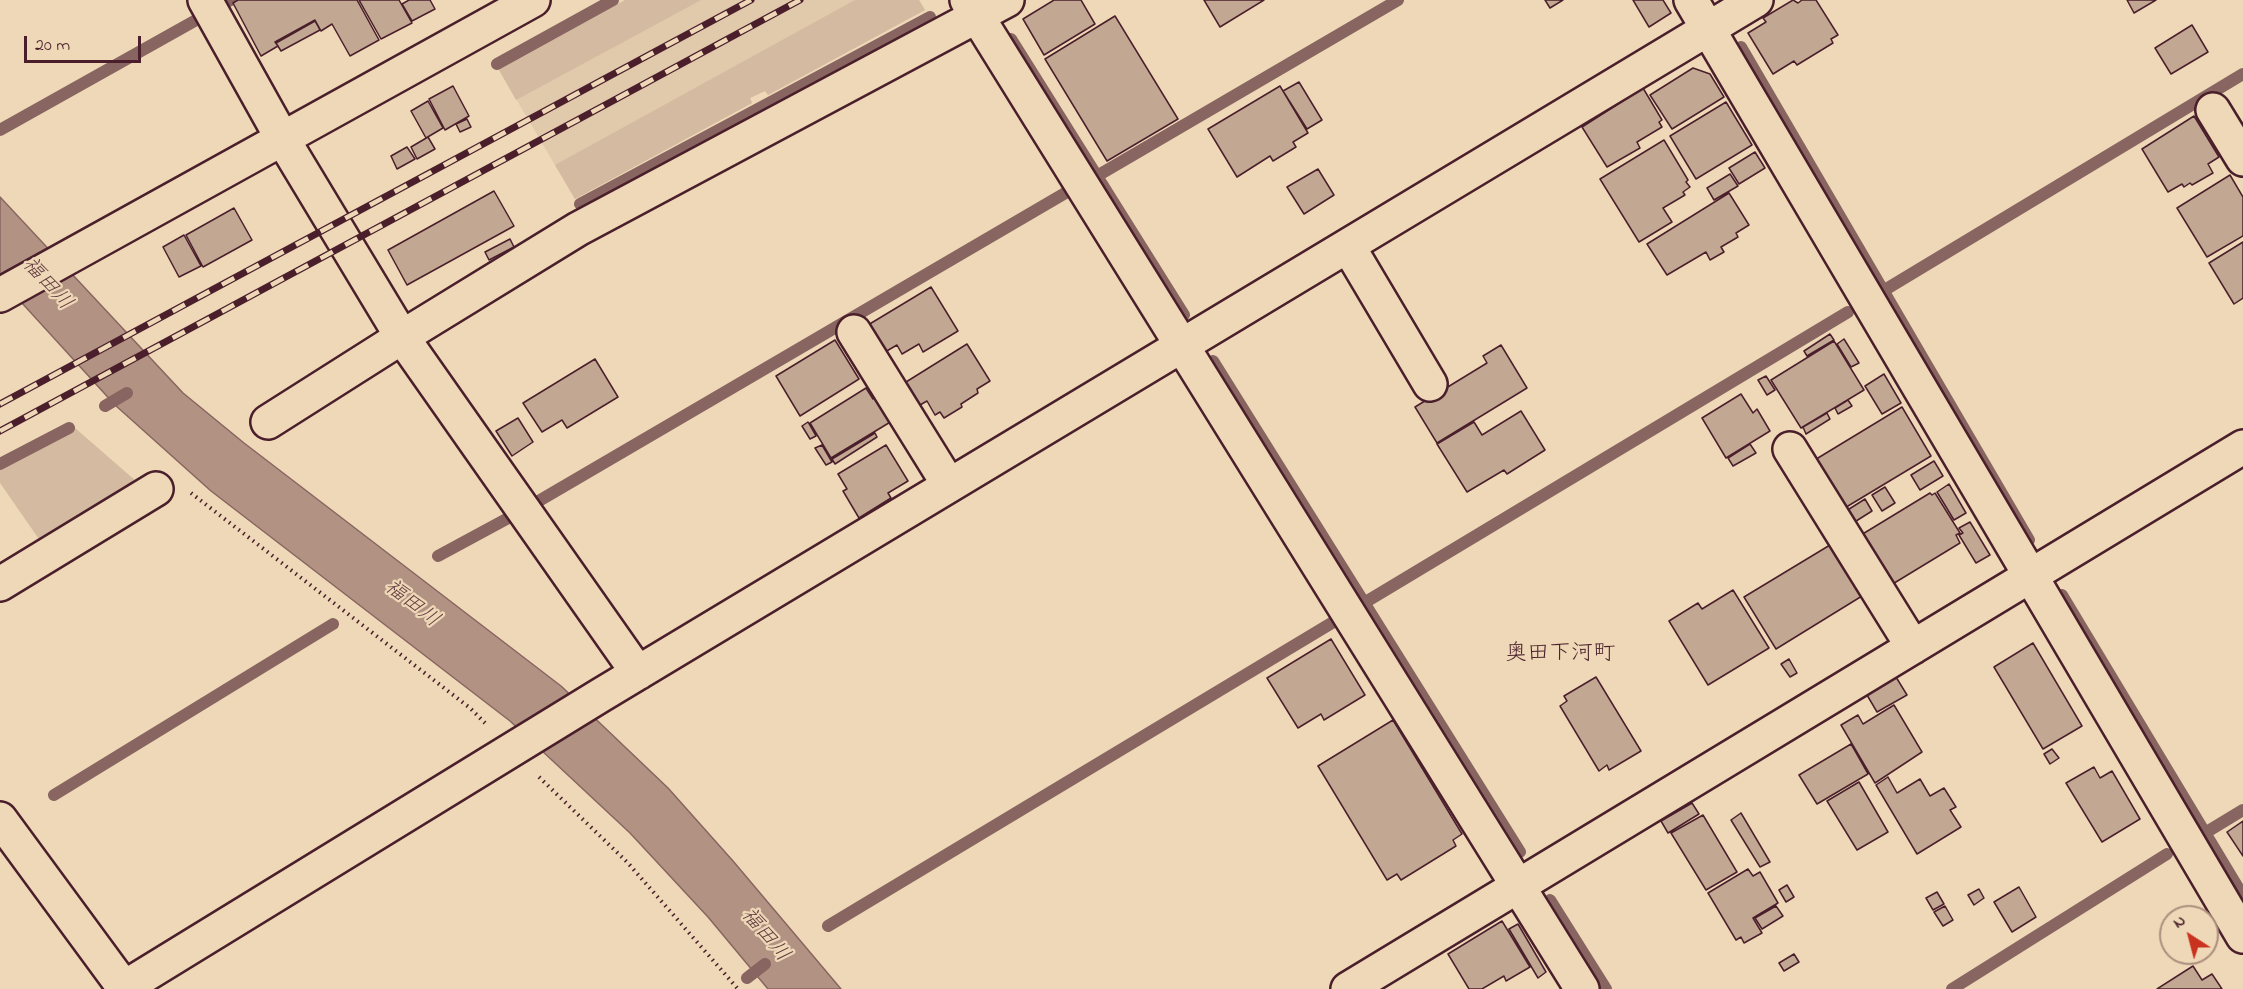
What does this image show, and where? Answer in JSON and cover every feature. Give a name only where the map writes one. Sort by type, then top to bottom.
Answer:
[{"type":"street","points":[[205,0],[282,138],[402,337],[638,673]]},
{"type":"street","points":[[0,295],[532,0]]},
{"type":"street","points":[[268,422],[578,230],[971,8],[1006,0]]},
{"type":"street","points":[[1691,0],[2243,936]]},
{"type":"street","points":[[0,819],[124,989],[601,695],[1756,0]]},
{"type":"street","points":[[971,8],[1582,989]]},
{"type":"street","points":[[2213,110],[2243,159]]},
{"type":"street","points":[[1348,246],[1430,384]]},
{"type":"street","points":[[854,332],[949,485]]},
{"type":"street","points":[[1348,989],[2243,447]]},
{"type":"street","points":[[1790,449],[1913,646]]},
{"type":"street","points":[[0,584],[156,489]]},
{"type":"path","points":[[156,489],[172,479],[470,708],[628,864],[738,989]]},
{"type":"shaded area","points":[[625,0],[919,0],[925,10],[768,95],[765,91],[750,98],[752,103],[575,199],[499,70]]},
{"type":"shaded area","points":[[625,0],[701,0],[516,100],[499,70]]},
{"type":"shaded area","points":[[855,0],[919,0],[925,10],[768,95],[765,91],[750,98],[752,103],[575,199],[555,165]]},
{"type":"shaded area","points":[[75,428],[136,481],[41,542],[0,483],[0,467]]},
{"type":"water","name":"福田川","points":[[0,197],[183,393],[244,443],[561,686],[668,788],[841,989],[768,989],[708,917],[630,833],[510,721],[211,491],[115,405],[0,279]]},
{"type":"building","points":[[238,0],[357,0],[379,40],[350,56],[332,24],[321,31],[315,20],[275,42],[278,46],[261,56],[233,3]]},
{"type":"building","points":[[359,0],[399,0],[412,23],[381,39]]},
{"type":"building","points":[[409,0],[430,0],[435,9],[412,21],[402,4]]},
{"type":"building","points":[[1054,0],[1081,0],[1095,24],[1044,55],[1023,19]]},
{"type":"building","points":[[1204,0],[1264,0],[1220,27]]},
{"type":"building","points":[[1545,0],[1563,0],[1550,8]]},
{"type":"building","points":[[1633,0],[1663,0],[1671,13],[1649,27]]},
{"type":"building","points":[[1793,0],[1798,3],[1802,0],[1816,0],[1838,35],[1831,39],[1833,43],[1797,65],[1794,61],[1773,74],[1748,33],[1766,22],[1763,18]]},
{"type":"building","points":[[2127,0],[2156,0],[2134,13]]},
{"type":"building","points":[[1115,16],[1178,119],[1107,161],[1045,59]]},
{"type":"building","points":[[315,21],[320,30],[281,51],[276,43]]},
{"type":"building","points":[[2192,25],[2208,52],[2171,74],[2155,48]]},
{"type":"building","points":[[1693,68],[1710,74],[1724,97],[1672,129],[1650,95]]},
{"type":"building","points":[[1299,82],[1322,120],[1307,129],[1283,91]]},
{"type":"building","points":[[453,86],[469,116],[445,130],[429,99]]},
{"type":"building","points":[[1280,86],[1308,133],[1293,142],[1296,147],[1273,161],[1270,156],[1237,177],[1208,129]]},
{"type":"building","points":[[1643,88],[1662,120],[1659,122],[1662,127],[1637,142],[1640,148],[1607,167],[1582,127]]},
{"type":"building","points":[[428,101],[443,128],[426,138],[411,111]]},
{"type":"building","points":[[1726,102],[1752,145],[1696,179],[1670,136]]},
{"type":"building","points":[[2194,116],[2219,157],[2208,164],[2213,173],[2192,185],[2190,183],[2184,187],[2182,184],[2168,192],[2142,149]]},
{"type":"building","points":[[467,119],[471,127],[460,132],[456,124]]},
{"type":"building","points":[[428,137],[435,149],[417,159],[411,147]]},
{"type":"building","points":[[1664,140],[1690,187],[1683,192],[1685,195],[1663,208],[1672,222],[1639,242],[1600,179]]},
{"type":"building","points":[[407,147],[415,159],[397,169],[391,156]]},
{"type":"building","points":[[1755,152],[1765,168],[1739,184],[1729,168]]},
{"type":"building","points":[[1318,169],[1334,195],[1304,214],[1287,187]]},
{"type":"building","points":[[1730,174],[1738,186],[1714,200],[1707,188]]},
{"type":"building","points":[[2230,175],[2243,197],[2243,236],[2207,257],[2177,208]]},
{"type":"building","points":[[494,191],[514,226],[407,285],[388,250]]},
{"type":"building","points":[[1729,193],[1749,225],[1736,233],[1738,237],[1721,247],[1724,252],[1710,260],[1706,252],[1667,275],[1647,244]]},
{"type":"building","points":[[234,208],[252,240],[203,267],[186,235]]},
{"type":"building","points":[[184,235],[201,266],[179,277],[163,247]]},
{"type":"building","points":[[510,239],[514,247],[489,260],[485,252]]},
{"type":"building","points":[[2243,242],[2243,298],[2234,304],[2209,263]]},
{"type":"building","points":[[931,287],[958,331],[923,352],[919,344],[902,354],[897,345],[885,352],[868,325]]},
{"type":"building","points":[[1830,334],[1834,340],[1807,356],[1804,351]]},
{"type":"building","points":[[1844,339],[1859,363],[1851,367],[1837,344]]},
{"type":"building","points":[[835,340],[859,379],[800,416],[776,376]]},
{"type":"building","points":[[1834,341],[1864,390],[1801,428],[1771,380]]},
{"type":"building","points":[[967,344],[990,381],[977,389],[978,393],[961,404],[962,407],[944,418],[940,412],[935,415],[927,401],[920,405],[906,382]]},
{"type":"building","points":[[1501,345],[1527,388],[1437,443],[1415,407],[1487,363],[1483,356]]},
{"type":"building","points":[[595,359],[618,397],[567,428],[562,420],[542,432],[523,403]]},
{"type":"building","points":[[1884,374],[1901,403],[1882,414],[1865,386]]},
{"type":"building","points":[[1766,376],[1775,390],[1767,395],[1758,380]]},
{"type":"building","points":[[866,388],[873,399],[877,396],[892,421],[831,458],[810,423]]},
{"type":"building","points":[[1741,394],[1753,413],[1757,409],[1770,431],[1726,458],[1702,418]]},
{"type":"building","points":[[1848,400],[1852,406],[1838,414],[1835,408]]},
{"type":"building","points":[[1902,407],[1931,456],[1843,509],[1813,461]]},
{"type":"building","points":[[1521,411],[1545,450],[1507,474],[1504,470],[1467,492],[1437,444],[1474,422],[1482,435]]},
{"type":"building","points":[[1827,413],[1830,419],[1806,434],[1803,427]]},
{"type":"building","points":[[518,418],[533,442],[512,456],[496,431]]},
{"type":"building","points":[[808,422],[816,436],[810,439],[802,426]]},
{"type":"building","points":[[875,433],[877,437],[835,464],[832,459]]},
{"type":"building","points":[[1750,444],[1756,453],[1733,466],[1728,458]]},
{"type":"building","points":[[822,445],[832,462],[826,465],[815,448]]},
{"type":"building","points":[[886,445],[908,481],[888,493],[891,498],[859,518],[843,491],[847,489],[838,474]]},
{"type":"building","points":[[1934,461],[1943,476],[1920,490],[1911,475]]},
{"type":"building","points":[[1949,484],[1966,513],[1954,520],[1937,492]]},
{"type":"building","points":[[1885,487],[1895,503],[1882,511],[1872,495]]},
{"type":"building","points":[[1930,493],[1932,495],[1935,493],[1960,533],[1956,535],[1960,543],[1891,585],[1861,535]]},
{"type":"building","points":[[1865,499],[1872,511],[1853,523],[1846,511]]},
{"type":"building","points":[[1970,522],[1990,555],[1976,563],[1959,535],[1963,533],[1959,528]]},
{"type":"building","points":[[1830,545],[1862,596],[1776,649],[1744,597]]},
{"type":"building","points":[[1733,590],[1769,648],[1708,685],[1669,621],[1698,603],[1702,609]]},
{"type":"building","points":[[1331,639],[1365,695],[1324,720],[1321,714],[1298,728],[1267,678]]},
{"type":"building","points":[[2033,643],[2082,726],[2043,749],[1994,667]]},
{"type":"building","points":[[1789,659],[1797,673],[1790,677],[1781,664]]},
{"type":"building","points":[[1596,677],[1641,751],[1609,770],[1607,765],[1599,771],[1560,706],[1567,701],[1564,696]]},
{"type":"building","points":[[1896,677],[1907,695],[1877,712],[1867,695]]},
{"type":"building","points":[[1894,705],[1922,752],[1875,783],[1841,725],[1858,715],[1863,724]]},
{"type":"building","points":[[1393,720],[1462,834],[1453,840],[1456,846],[1401,880],[1397,874],[1387,880],[1318,766]]},
{"type":"building","points":[[1851,744],[1868,774],[1817,804],[1799,775]]},
{"type":"building","points":[[2052,749],[2059,758],[2050,764],[2044,754]]},
{"type":"building","points":[[2094,767],[2100,778],[2112,771],[2140,819],[2102,842],[2066,783]]},
{"type":"building","points":[[1888,777],[1897,793],[1920,779],[1930,796],[1944,788],[1956,807],[1950,810],[1961,827],[1917,854],[1876,785]]},
{"type":"building","points":[[1859,782],[1888,832],[1857,850],[1827,801]]},
{"type":"building","points":[[1692,803],[1699,814],[1668,833],[1661,821]]},
{"type":"building","points":[[1741,813],[1770,862],[1760,867],[1731,820]]},
{"type":"building","points":[[1703,815],[1737,872],[1706,890],[1671,833]]},
{"type":"building","points":[[2243,821],[2243,856],[2227,832]]},
{"type":"building","points":[[1748,869],[1753,876],[1760,872],[1778,903],[1753,918],[1762,933],[1744,943],[1741,937],[1736,940],[1708,893]]},
{"type":"building","points":[[1787,885],[1794,897],[1786,902],[1779,890]]},
{"type":"building","points":[[2019,887],[2036,917],[2012,932],[1994,902]]},
{"type":"building","points":[[1979,889],[1984,898],[1974,905],[1968,895]]},
{"type":"building","points":[[1937,892],[1944,904],[1933,910],[1926,898]]},
{"type":"building","points":[[1776,906],[1783,916],[1762,929],[1755,918]]},
{"type":"building","points":[[1945,906],[1953,920],[1943,926],[1934,912]]},
{"type":"building","points":[[1502,921],[1530,967],[1506,981],[1504,976],[1482,989],[1469,989],[1448,954]]},
{"type":"building","points":[[1518,924],[1546,972],[1538,978],[1509,929]]},
{"type":"building","points":[[1794,954],[1799,962],[1784,971],[1779,963]]},
{"type":"building","points":[[2193,966],[2202,980],[2212,974],[2222,989],[2157,989]]},
{"type":"waterway","points":[[497,64],[613,0]]},
{"type":"waterway","points":[[1097,176],[1398,0]]},
{"type":"waterway","points":[[580,204],[930,17]]},
{"type":"waterway","points":[[0,130],[198,19]]},
{"type":"waterway","points":[[1011,39],[1184,315]]},
{"type":"waterway","points":[[1741,47],[2029,540]]},
{"type":"waterway","points":[[1883,291],[2243,74]]},
{"type":"waterway","points":[[537,502],[1067,192]]},
{"type":"waterway","points":[[1364,603],[1848,312]]},
{"type":"waterway","points":[[1213,361],[1520,852]]},
{"type":"waterway","points":[[105,406],[127,393]]},
{"type":"waterway","points":[[0,464],[69,428]]},
{"type":"waterway","points":[[438,556],[512,516]]},
{"type":"waterway","points":[[2062,595],[2243,896]]},
{"type":"waterway","points":[[828,926],[1335,621]]},
{"type":"waterway","points":[[54,795],[333,624]]},
{"type":"waterway","points":[[2205,833],[2243,810]]},
{"type":"waterway","points":[[1952,989],[2167,854]]},
{"type":"waterway","points":[[1550,900],[1606,989]]},
{"type":"waterway","name":"福田川","points":[[747,978],[765,964]]},
{"type":"railway","points":[[0,404],[751,0]]},
{"type":"railway","points":[[0,431],[800,0]]},
{"type":"district","name":"奥田下河町","points":[[1560,655]]}]
